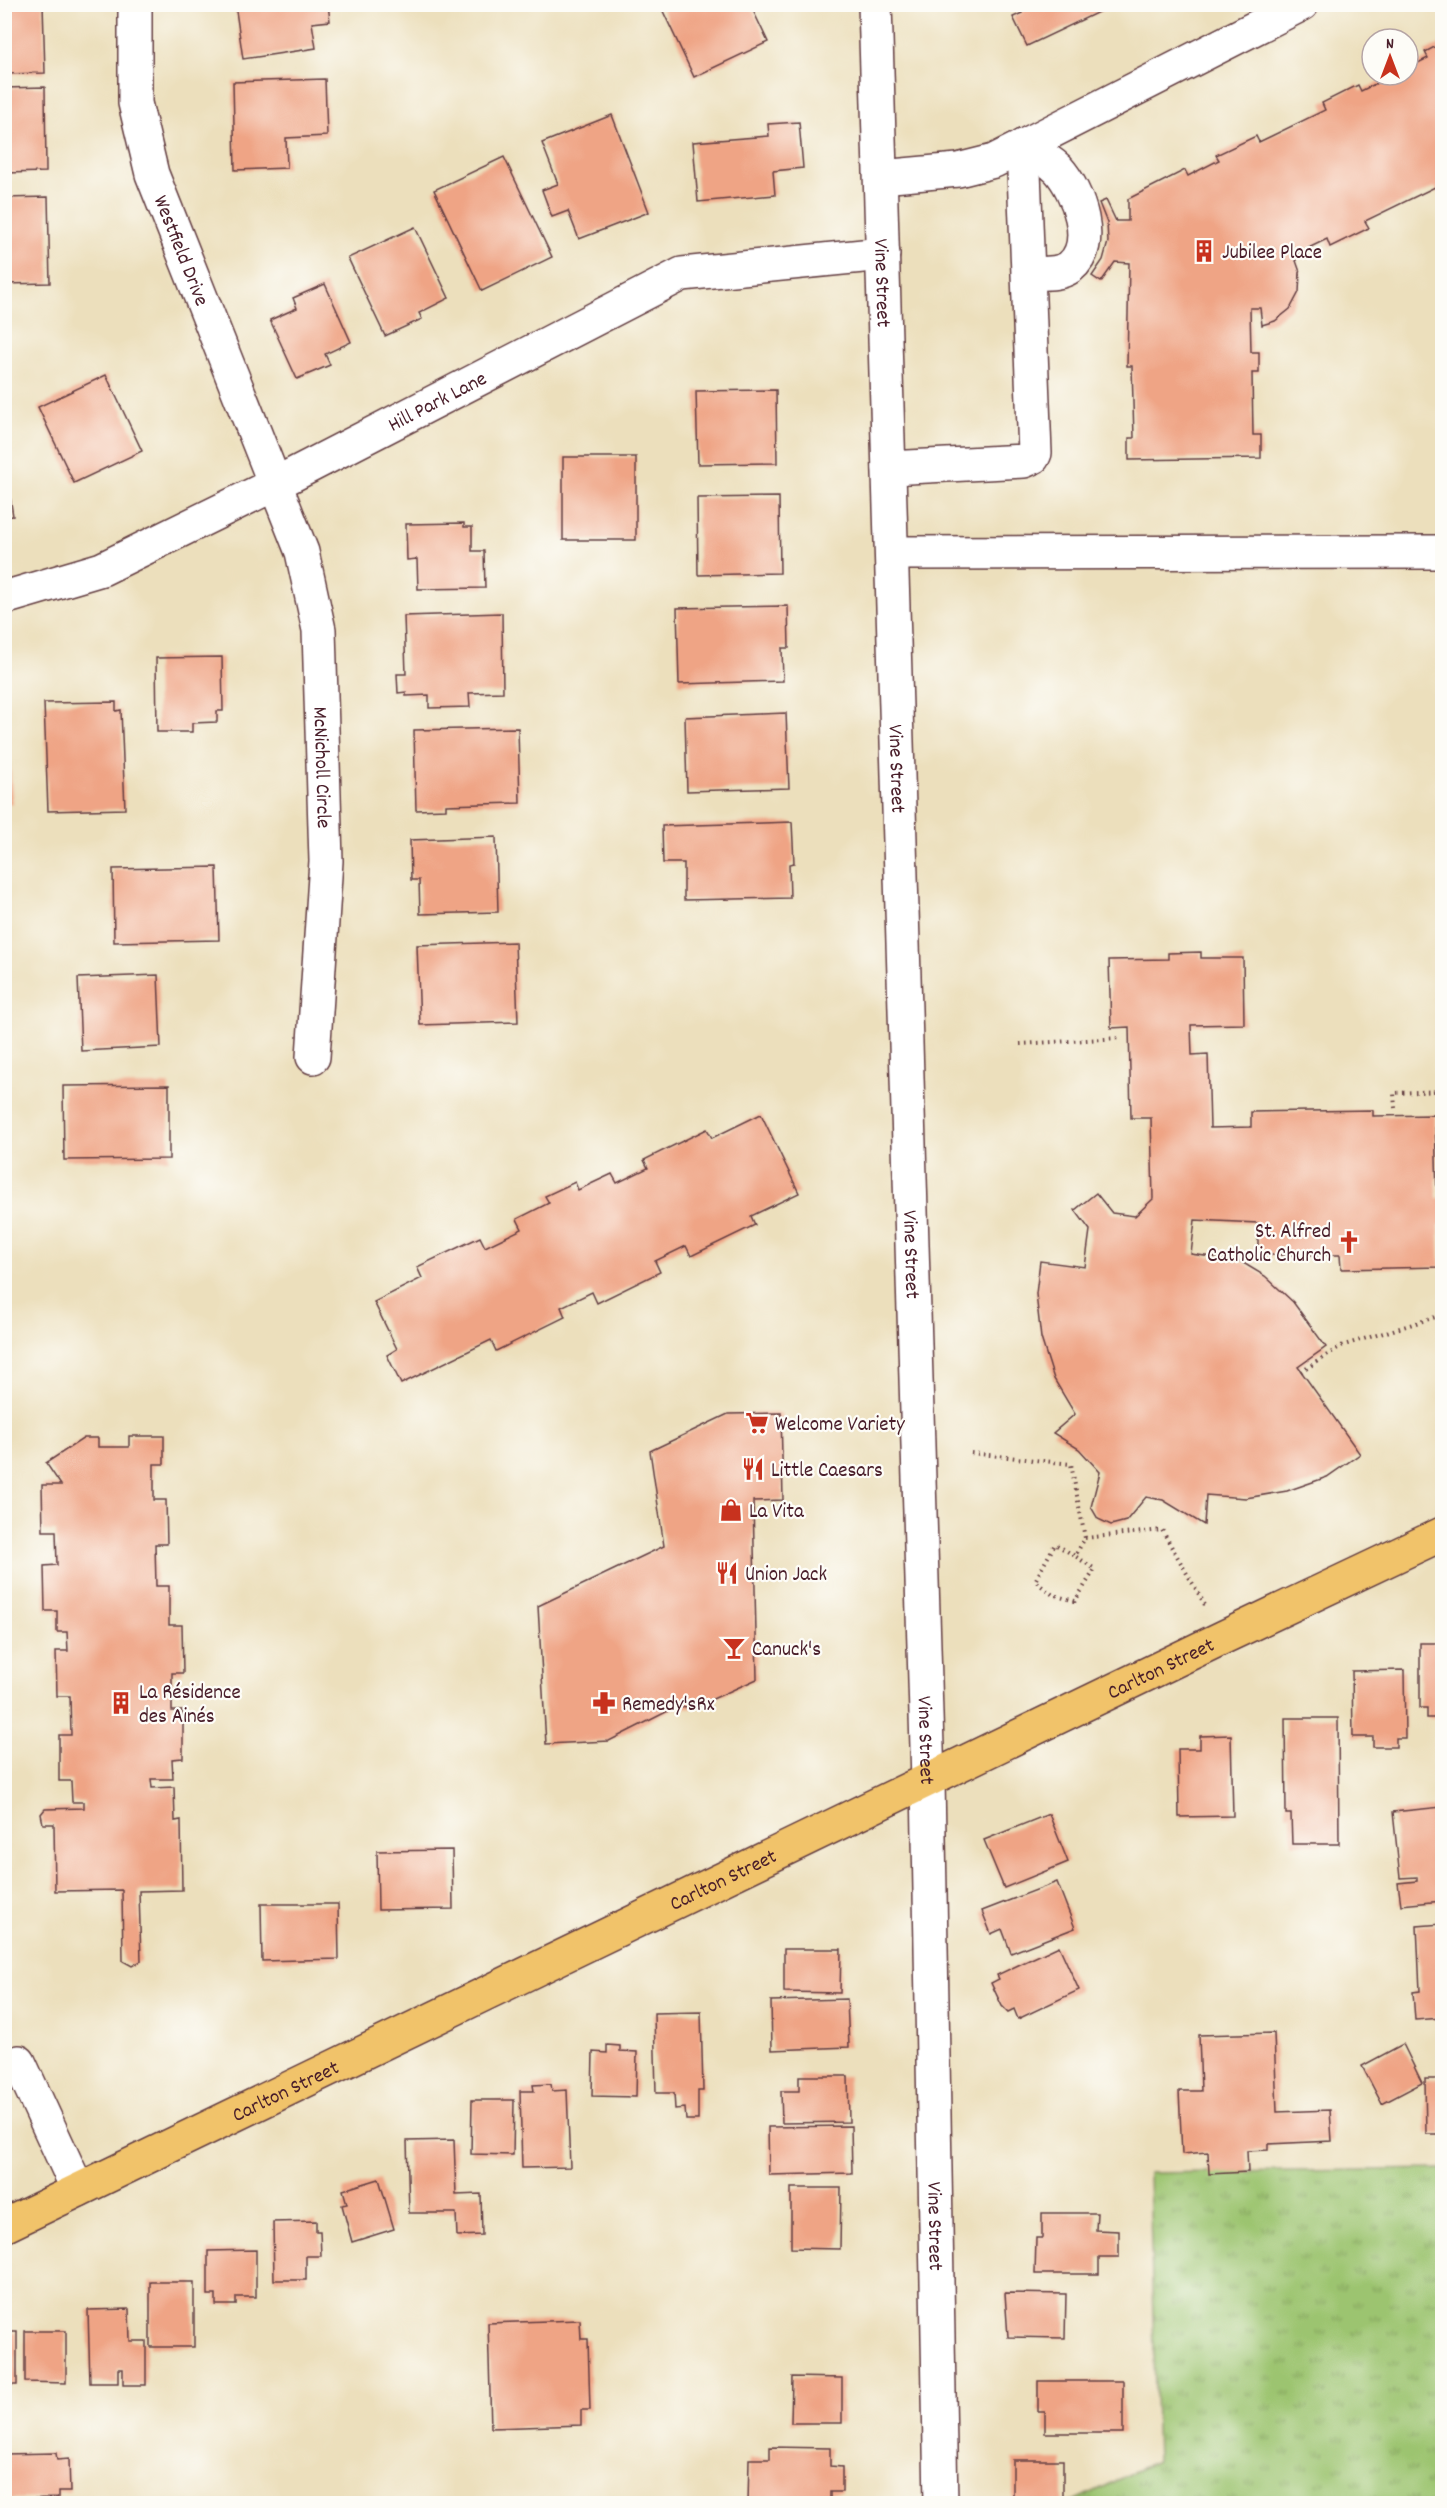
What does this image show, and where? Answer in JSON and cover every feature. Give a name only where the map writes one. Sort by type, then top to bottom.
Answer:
[{"type":"main road","name":"Carlton Street","points":[[4,2226],[1224,1637],[1443,1534]]},
{"type":"street","name":"Westfield Drive","points":[[135,4],[135,103],[152,174],[275,484]]},
{"type":"street","name":"Vine Street","points":[[875,4],[928,1781],[941,2504]]},
{"type":"street","points":[[880,177],[977,167],[1023,146],[1302,4]]},
{"type":"street","points":[[889,468],[1024,461],[1033,457],[1036,448],[1023,146]]},
{"type":"street","points":[[1023,146],[1058,170],[1067,182],[1085,230],[1084,245],[1069,267],[1057,272],[1029,274]]},
{"type":"street","name":"Hill Park Lane","points":[[4,598],[102,569],[275,484],[682,274],[883,254]]},
{"type":"street","name":"McNicholl Circle","points":[[275,484],[302,552],[319,630],[326,861],[313,1057]]},
{"type":"street","points":[[892,553],[1443,552]]},
{"type":"street","points":[[19,2062],[78,2190]]},
{"type":"path","points":[[1020,1044],[1120,1038]]},
{"type":"path","points":[[1395,1108],[1394,1094],[1443,1091]]},
{"type":"path","points":[[1301,1372],[1341,1346],[1443,1315]]},
{"type":"path","points":[[971,1452],[1071,1464],[1085,1538],[1075,1556]]},
{"type":"path","points":[[1085,1538],[1162,1530],[1224,1637]]},
{"type":"path","points":[[1055,1544],[1075,1556],[1095,1569],[1075,1601],[1053,1595],[1035,1581],[1055,1544]]},
{"type":"green space","points":[[1442,2169],[1442,2503],[1067,2504],[1157,2461],[1149,2173]]},
{"type":"building","points":[[4,4],[43,4],[45,73],[4,74]]},
{"type":"building","points":[[235,4],[328,4],[330,21],[312,23],[316,48],[243,59]]},
{"type":"building","points":[[672,4],[750,4],[768,42],[694,77],[662,9]]},
{"type":"building","points":[[1018,4],[1105,4],[1107,8],[1027,46],[1013,17],[1022,13]]},
{"type":"building","name":"Jubilee Place","points":[[1442,43],[1442,191],[1438,193],[1435,187],[1365,221],[1369,228],[1330,247],[1327,239],[1294,255],[1300,272],[1299,292],[1290,309],[1275,321],[1262,325],[1260,308],[1250,308],[1251,352],[1259,352],[1259,373],[1252,373],[1253,435],[1261,435],[1261,458],[1129,460],[1129,438],[1134,438],[1132,366],[1127,366],[1129,263],[1115,262],[1101,282],[1092,276],[1103,260],[1108,242],[1107,223],[1099,203],[1106,200],[1116,221],[1128,221],[1128,199],[1185,170],[1188,176],[1219,160],[1216,155],[1256,136],[1259,142],[1325,110],[1322,103],[1358,85],[1361,91],[1369,87],[1420,87],[1420,62],[1428,58],[1425,52]]},
{"type":"building","points":[[325,79],[327,136],[286,138],[287,168],[235,170],[233,82]]},
{"type":"building","points":[[45,87],[46,172],[4,173],[4,88]]},
{"type":"building","points":[[612,115],[649,212],[579,239],[568,211],[552,217],[542,190],[558,184],[542,143]]},
{"type":"building","points":[[799,122],[803,168],[773,171],[775,195],[698,202],[693,142],[769,136],[768,124]]},
{"type":"building","points":[[504,157],[552,257],[482,291],[434,190]]},
{"type":"building","points":[[48,197],[50,283],[4,284],[4,198]]},
{"type":"building","points":[[415,227],[449,298],[419,313],[422,319],[385,336],[348,258]]},
{"type":"building","points":[[325,284],[351,342],[325,354],[330,365],[297,379],[270,320],[297,308],[293,298]]},
{"type":"building","points":[[106,375],[142,451],[74,483],[38,407]]},
{"type":"building","points":[[776,390],[777,463],[698,464],[696,391]]},
{"type":"building","points":[[4,456],[13,516],[4,517]]},
{"type":"building","points":[[563,457],[636,457],[636,540],[563,540]]},
{"type":"building","points":[[779,497],[780,573],[698,575],[697,498]]},
{"type":"building","points":[[464,523],[464,527],[472,527],[472,551],[484,551],[485,588],[418,589],[417,559],[407,560],[406,524]]},
{"type":"building","points":[[788,606],[789,648],[782,648],[783,681],[679,684],[677,608]]},
{"type":"building","points":[[502,613],[503,692],[469,693],[470,707],[429,708],[429,695],[406,696],[406,692],[398,693],[397,674],[406,674],[404,616]]},
{"type":"building","points":[[222,657],[223,711],[217,711],[217,722],[192,723],[192,732],[157,732],[156,658]]},
{"type":"building","points":[[116,702],[116,711],[121,710],[125,809],[48,811],[44,703]]},
{"type":"building","points":[[786,713],[789,788],[687,791],[685,717]]},
{"type":"building","points":[[5,721],[8,721],[12,803],[5,804]]},
{"type":"building","points":[[518,728],[520,803],[446,805],[446,809],[416,810],[414,730]]},
{"type":"building","points":[[792,822],[794,863],[789,864],[790,898],[684,900],[684,863],[663,863],[662,826]]},
{"type":"building","points":[[496,837],[498,912],[420,914],[419,880],[411,880],[410,840]]},
{"type":"building","points":[[217,867],[219,940],[114,942],[113,869]]},
{"type":"building","points":[[515,942],[518,1022],[420,1025],[417,945]]},
{"type":"building","name":"St. Alfred Catholic Church","points":[[1201,952],[1201,958],[1243,958],[1244,1024],[1191,1025],[1192,1055],[1208,1054],[1210,1128],[1251,1127],[1251,1112],[1373,1110],[1373,1116],[1435,1115],[1437,1198],[1442,1198],[1442,1225],[1439,1225],[1440,1267],[1341,1269],[1340,1255],[1258,1255],[1258,1223],[1195,1220],[1191,1254],[1240,1261],[1265,1276],[1293,1302],[1326,1347],[1298,1367],[1360,1454],[1327,1477],[1287,1491],[1246,1498],[1206,1495],[1204,1525],[1163,1500],[1146,1497],[1126,1521],[1111,1525],[1098,1519],[1091,1507],[1100,1472],[1079,1449],[1053,1433],[1075,1414],[1054,1379],[1041,1338],[1036,1294],[1040,1261],[1085,1267],[1090,1230],[1075,1210],[1096,1193],[1112,1213],[1135,1216],[1153,1199],[1151,1118],[1131,1118],[1129,1027],[1111,1028],[1109,960],[1168,959],[1168,953]]},
{"type":"building","points":[[158,975],[161,1047],[81,1051],[78,978]]},
{"type":"building","points":[[169,1085],[169,1159],[64,1160],[63,1086]]},
{"type":"building","points":[[761,1114],[799,1193],[751,1216],[755,1225],[691,1256],[686,1246],[655,1261],[660,1272],[597,1303],[592,1292],[561,1307],[565,1317],[496,1351],[491,1340],[401,1384],[387,1355],[397,1349],[374,1302],[422,1278],[417,1267],[480,1237],[485,1247],[522,1229],[517,1219],[549,1203],[545,1196],[575,1182],[578,1190],[612,1174],[617,1183],[648,1168],[644,1160],[707,1129],[712,1138]]},
{"type":"building","points":[[781,1413],[783,1500],[753,1501],[757,1679],[695,1707],[674,1708],[609,1741],[546,1744],[538,1606],[664,1546],[650,1451],[728,1414]]},
{"type":"building","name":"La Résidence des Ainés","points":[[129,1436],[164,1436],[164,1464],[154,1464],[154,1500],[166,1500],[167,1544],[155,1544],[156,1586],[169,1586],[169,1625],[182,1625],[183,1673],[172,1673],[172,1711],[183,1711],[183,1758],[172,1759],[173,1779],[151,1779],[152,1788],[174,1787],[175,1821],[181,1820],[182,1890],[139,1891],[141,1961],[132,1966],[123,1961],[122,1890],[55,1891],[54,1824],[43,1824],[41,1814],[45,1809],[84,1808],[84,1802],[72,1802],[71,1781],[59,1781],[59,1735],[71,1735],[70,1696],[57,1696],[56,1651],[68,1651],[67,1632],[57,1632],[57,1611],[45,1611],[44,1566],[57,1565],[56,1531],[43,1531],[42,1485],[61,1485],[46,1463],[84,1438],[98,1438],[98,1447],[129,1447]]},
{"type":"building","points":[[1420,1643],[1442,1643],[1442,1718],[1427,1718],[1427,1708],[1420,1708]]},
{"type":"building","points":[[1404,1670],[1405,1738],[1396,1738],[1396,1747],[1373,1747],[1373,1737],[1353,1737],[1352,1671]]},
{"type":"building","points":[[1285,1718],[1338,1718],[1339,1844],[1292,1844],[1291,1814],[1286,1814]]},
{"type":"building","points":[[1231,1735],[1233,1816],[1179,1817],[1178,1749],[1200,1749],[1200,1736]]},
{"type":"building","points":[[1442,1807],[1442,1874],[1439,1875],[1442,1901],[1401,1905],[1398,1883],[1417,1881],[1417,1877],[1400,1878],[1393,1812]]},
{"type":"building","points":[[1049,1814],[1068,1862],[1004,1888],[984,1840]]},
{"type":"building","points":[[452,1850],[453,1909],[378,1910],[377,1851]]},
{"type":"building","points":[[1057,1882],[1075,1928],[1011,1953],[1002,1929],[991,1934],[982,1911]]},
{"type":"building","points":[[261,1904],[338,1904],[339,1959],[262,1961]]},
{"type":"building","points":[[1442,1924],[1442,2018],[1415,2020],[1413,1992],[1420,1991],[1417,1926]]},
{"type":"building","points":[[1059,1946],[1079,1990],[1018,2019],[1014,2009],[1008,2012],[1002,2006],[991,1983],[999,1979],[997,1975]]},
{"type":"building","points":[[784,1949],[841,1949],[840,1993],[784,1992]]},
{"type":"building","points":[[847,1999],[849,2047],[772,2050],[771,2001]]},
{"type":"building","points":[[701,2012],[703,2091],[698,2091],[698,2120],[686,2120],[685,2108],[675,2109],[674,2093],[656,2093],[654,2013]]},
{"type":"building","points":[[1274,2033],[1277,2112],[1330,2110],[1332,2141],[1268,2144],[1268,2150],[1247,2151],[1248,2172],[1209,2174],[1208,2152],[1182,2154],[1179,2091],[1201,2091],[1199,2035]]},
{"type":"building","points":[[1403,2044],[1422,2083],[1382,2104],[1362,2066]]},
{"type":"building","points":[[607,2045],[620,2046],[620,2051],[637,2052],[636,2097],[592,2096],[593,2052],[607,2053]]},
{"type":"building","points":[[799,2076],[848,2076],[849,2122],[782,2123],[781,2091],[799,2091]]},
{"type":"building","points":[[1425,2079],[1442,2079],[1442,2134],[1426,2134]]},
{"type":"building","points":[[551,2084],[552,2091],[567,2090],[570,2167],[522,2168],[520,2091],[534,2091],[533,2085]]},
{"type":"building","points":[[472,2100],[514,2100],[513,2155],[471,2154]]},
{"type":"building","points":[[851,2126],[852,2173],[769,2175],[768,2127]]},
{"type":"building","points":[[454,2140],[456,2195],[481,2194],[482,2235],[457,2236],[456,2213],[409,2213],[407,2141]]},
{"type":"building","points":[[379,2179],[394,2229],[352,2242],[342,2205],[347,2204],[343,2190]]},
{"type":"building","points":[[791,2188],[841,2188],[840,2249],[791,2248]]},
{"type":"building","points":[[1042,2213],[1097,2213],[1096,2230],[1119,2231],[1119,2257],[1099,2257],[1099,2274],[1035,2274],[1036,2238],[1042,2238]]},
{"type":"building","points":[[316,2221],[316,2231],[320,2231],[321,2256],[306,2256],[306,2280],[274,2280],[273,2222]]},
{"type":"building","points":[[256,2250],[256,2297],[236,2297],[236,2305],[216,2305],[216,2295],[208,2295],[208,2251]]},
{"type":"building","points":[[150,2282],[194,2282],[194,2347],[150,2347]]},
{"type":"building","points":[[1005,2293],[1066,2294],[1065,2338],[1008,2337]]},
{"type":"building","points":[[129,2309],[130,2341],[146,2341],[146,2385],[123,2385],[123,2369],[118,2369],[118,2383],[90,2383],[88,2310]]},
{"type":"building","points":[[580,2320],[581,2339],[588,2339],[590,2410],[581,2410],[581,2425],[491,2428],[488,2323]]},
{"type":"building","points":[[25,2331],[66,2331],[66,2383],[25,2382]]},
{"type":"building","points":[[4,2332],[17,2332],[17,2385],[4,2385]]},
{"type":"building","points":[[792,2377],[842,2378],[842,2423],[791,2423]]},
{"type":"building","points":[[1038,2381],[1123,2381],[1123,2433],[1045,2433],[1045,2412],[1038,2412]]},
{"type":"building","points":[[770,2447],[830,2448],[830,2466],[842,2467],[842,2492],[830,2492],[830,2504],[748,2504],[749,2459],[770,2459]]},
{"type":"building","points":[[56,2453],[57,2460],[69,2459],[70,2492],[58,2492],[58,2498],[4,2499],[4,2454]]},
{"type":"building","points":[[1013,2460],[1063,2460],[1063,2504],[1013,2504]]},
{"type":"place","name":"Jubilee Place","points":[[1204,251]]},
{"type":"place","name":"St. Alfred Catholic Church","points":[[1349,1242]]},
{"type":"place","name":"Welcome Variety","points":[[757,1423]]},
{"type":"place","name":"Little Caesars","points":[[753,1469]]},
{"type":"place","name":"La Vita","points":[[731,1510]]},
{"type":"place","name":"Union Jack","points":[[727,1573]]},
{"type":"place","name":"Canuck's","points":[[734,1648]]},
{"type":"place","name":"La Résidence des Ainés","points":[[121,1703]]},
{"type":"place","name":"Remedy'sRx","points":[[604,1703]]}]
